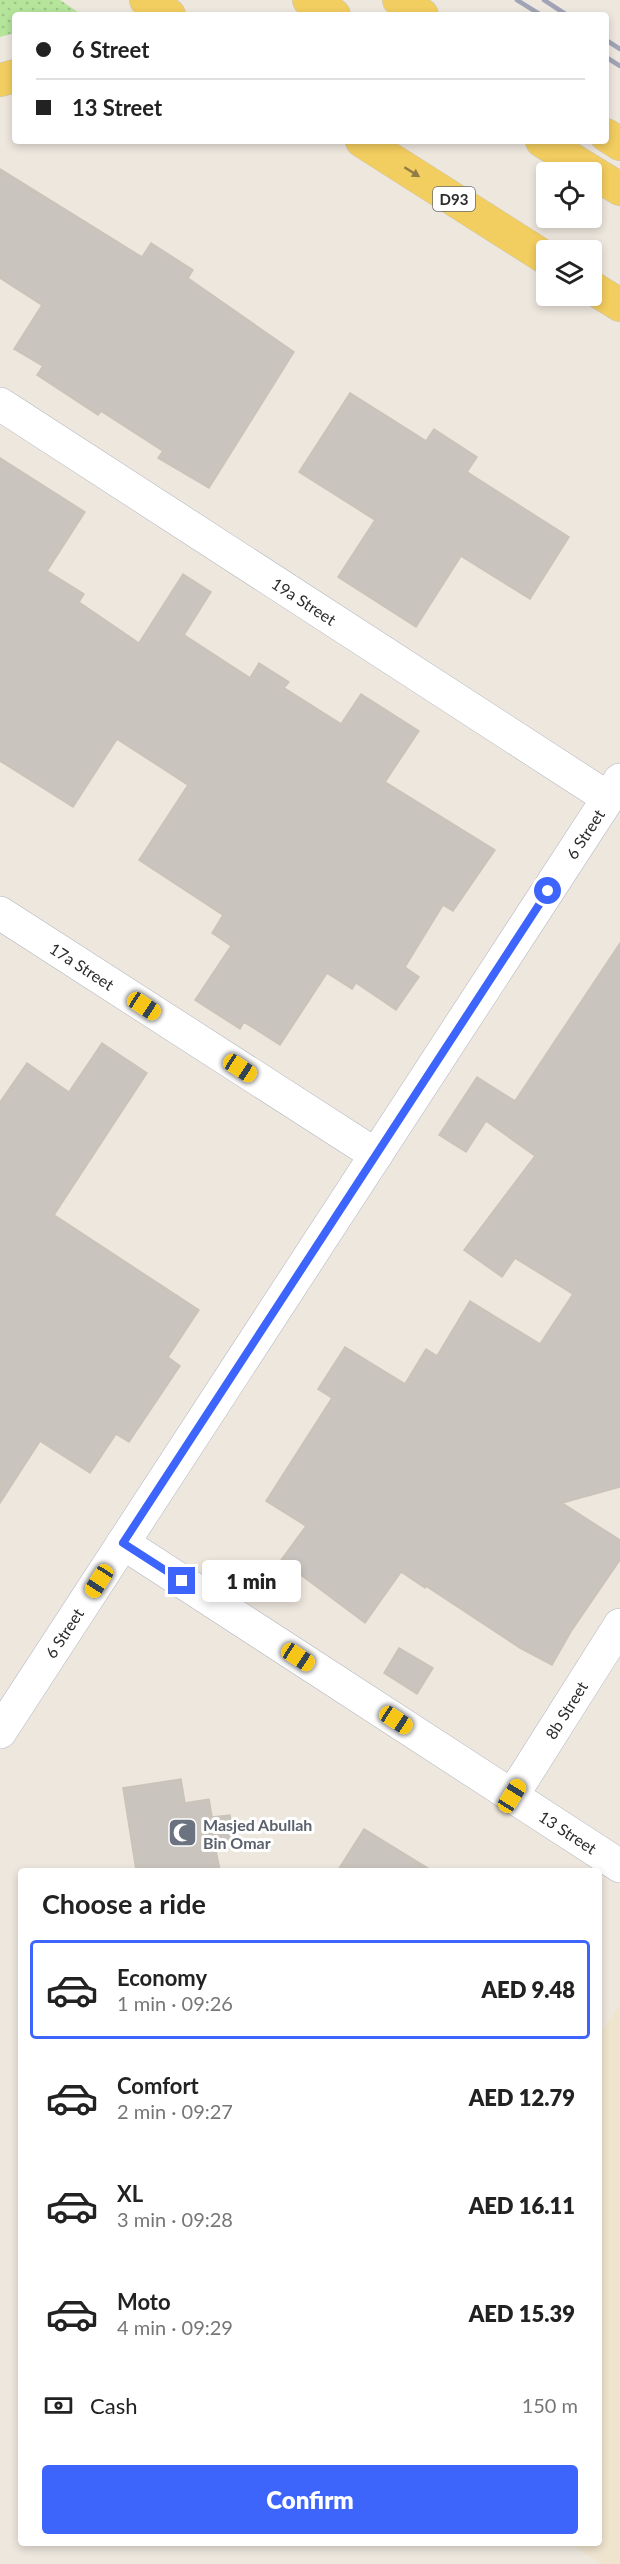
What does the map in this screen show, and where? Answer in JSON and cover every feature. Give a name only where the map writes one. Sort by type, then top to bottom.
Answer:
[{"type":"main road","points":[[146,0],[164,12]]},
{"type":"main road","points":[[309,0],[329,12]]},
{"type":"main road","points":[[399,0],[417,12]]},
{"type":"main road","name":"D93","points":[[367,144],[536,252]]},
{"type":"main road","points":[[547,144],[620,189]]},
{"type":"main road","points":[[602,293],[620,305]]},
{"type":"street","name":"19a Street","points":[[0,404],[614,789]]},
{"type":"street","name":"6 Street","points":[[0,1732],[614,789]]},
{"type":"street","name":"17a Street","points":[[0,913],[376,1155]]},
{"type":"street","name":"13 Street","points":[[123,1543],[620,1866]]},
{"type":"street","name":"8b Street","points":[[512,1796],[620,1625]]},
{"type":"shaded area","points":[[620,2004],[620,2564],[602,2564],[574,2546],[602,2546],[602,2031]]},
{"type":"green space","points":[[0,0],[60,0],[78,12],[12,12],[12,34],[0,37]]},
{"type":"building","points":[[0,169],[142,257],[151,243],[193,270],[188,278],[294,352],[209,488],[158,458],[163,451],[101,411],[98,415],[37,375],[43,366],[14,349],[42,305],[0,278]]},
{"type":"building","points":[[350,393],[426,441],[434,429],[477,457],[467,472],[569,537],[530,599],[461,556],[416,627],[338,577],[375,520],[299,472]]},
{"type":"building","points":[[0,458],[85,512],[47,571],[84,594],[79,602],[139,643],[183,574],[211,592],[184,635],[250,678],[259,663],[289,682],[284,688],[341,724],[361,694],[419,731],[385,782],[495,850],[453,911],[443,905],[405,967],[419,977],[396,1010],[356,983],[352,989],[327,973],[280,1045],[244,1022],[240,1029],[195,1000],[231,946],[212,933],[223,915],[139,860],[188,785],[117,739],[73,807],[0,761]]},
{"type":"building","points":[[620,943],[620,1487],[562,1503],[620,1540],[620,1560],[572,1630],[552,1665],[520,1648],[401,1572],[365,1623],[281,1560],[306,1526],[266,1501],[332,1398],[318,1389],[345,1347],[405,1384],[426,1349],[437,1356],[470,1301],[540,1344],[573,1294],[515,1258],[502,1277],[464,1250],[535,1156],[486,1121],[466,1152],[439,1135],[477,1077],[515,1101]]},
{"type":"building","points":[[102,1043],[147,1073],[54,1215],[199,1310],[168,1357],[180,1366],[129,1442],[116,1434],[90,1473],[40,1441],[0,1503],[0,1102],[27,1063],[69,1092]]},
{"type":"building","points":[[399,1648],[433,1668],[417,1694],[384,1673]]},
{"type":"building","name":"Masjed Abullah Bin Omar","points":[[181,1779],[185,1803],[209,1799],[212,1817],[230,1815],[235,1848],[216,1851],[220,1868],[136,1868],[123,1788]]},
{"type":"building","points":[[364,1829],[428,1868],[339,1868]]},
{"type":"railway","points":[[517,0],[536,12]]},
{"type":"railway","points":[[544,0],[562,12]]},
{"type":"railway","points":[[609,42],[620,49]]},
{"type":"railway","points":[[609,59],[620,66]]},
{"type":"place","name":"Masjed Abullah Bin Omar","points":[[182,1833]]},
{"type":"route","points":[[182,1581],[123,1543],[548,891]]}]
